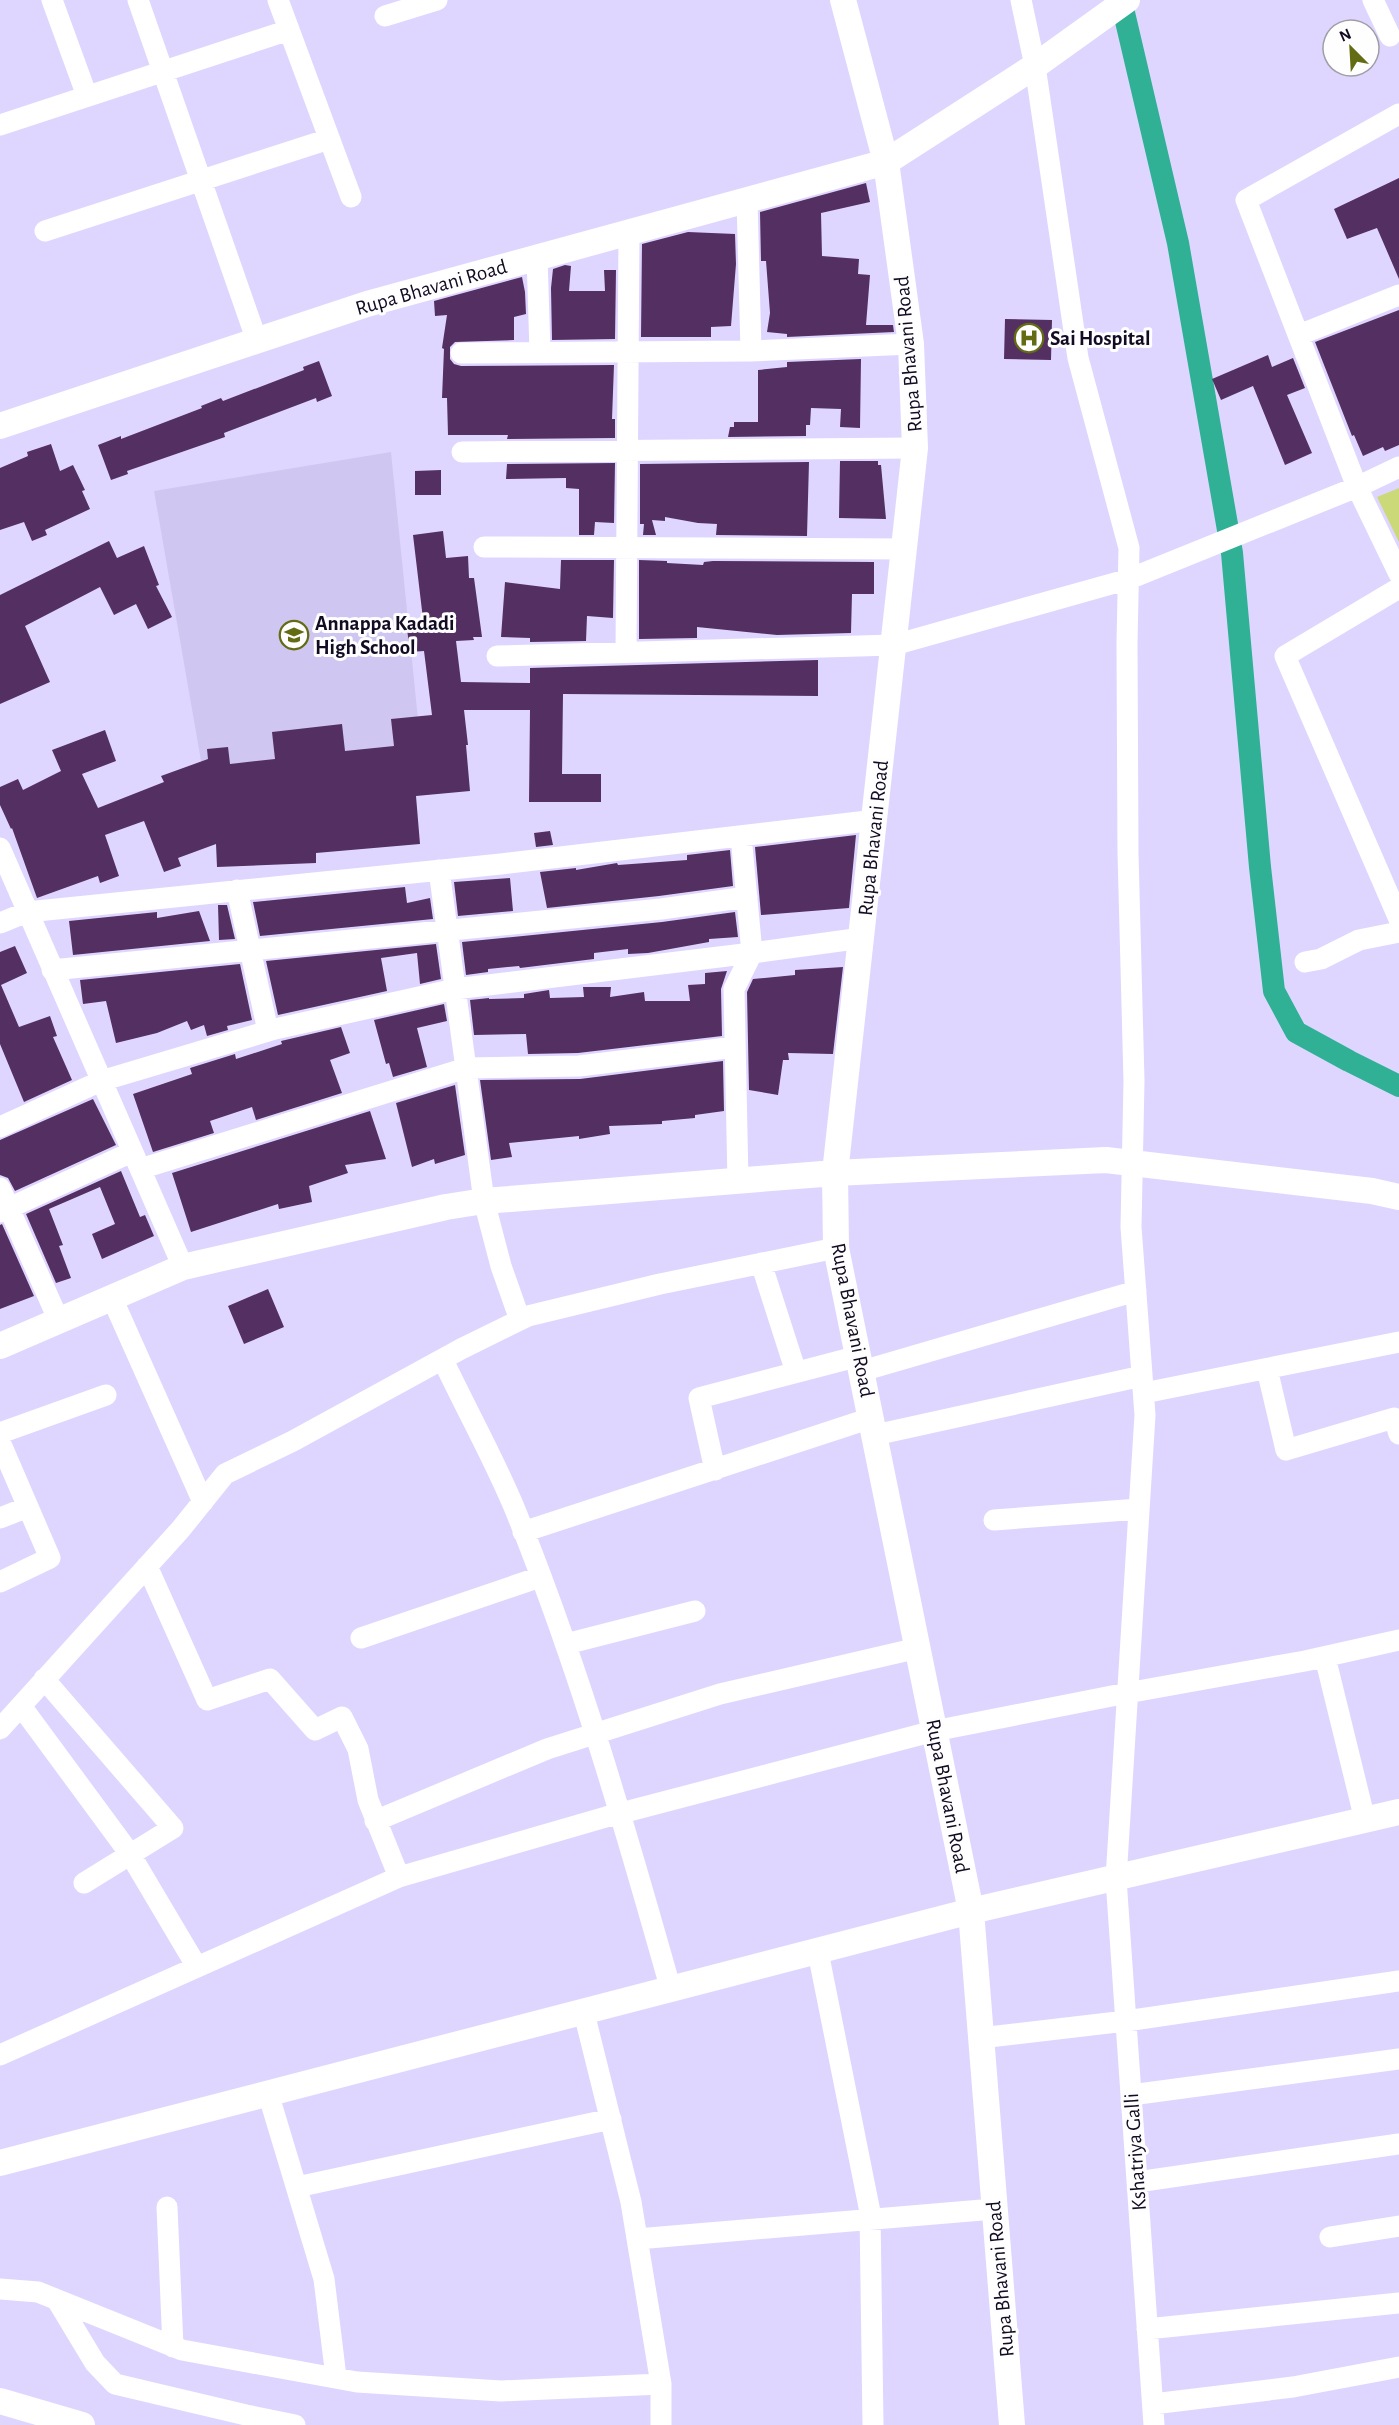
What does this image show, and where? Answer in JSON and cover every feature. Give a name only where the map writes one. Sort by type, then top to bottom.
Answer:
[{"type":"street","points":[[52,0],[87,96]]},
{"type":"street","points":[[138,0],[257,340]]},
{"type":"street","points":[[278,0],[351,196]]},
{"type":"street","points":[[385,16],[437,0]]},
{"type":"street","points":[[843,0],[886,162],[1035,66],[1118,7]]},
{"type":"street","name":"Kshatriya Galli","points":[[1021,0],[1035,66],[1078,358],[1129,548],[1128,830],[1134,1081],[1131,1227],[1145,1415],[1116,1879],[1154,2425]]},
{"type":"street","points":[[1373,0],[1389,36]]},
{"type":"street","points":[[0,125],[289,30]]},
{"type":"street","points":[[1399,114],[1246,200],[1357,487],[1399,574]]},
{"type":"street","points":[[45,231],[329,139]]},
{"type":"street","name":"Rupa Bhavani Road","points":[[0,426],[367,304],[886,162],[911,344],[915,448],[876,820],[835,1173],[836,1248],[970,1911],[1012,2425]]},
{"type":"street","points":[[747,200],[752,351]]},
{"type":"street","points":[[626,652],[629,232]]},
{"type":"street","points":[[537,257],[540,352]]},
{"type":"street","points":[[1299,335],[1399,295]]},
{"type":"street","points":[[461,353],[752,351],[911,344]]},
{"type":"street","points":[[462,452],[915,448]]},
{"type":"street","points":[[497,656],[894,645],[1129,579],[1357,487],[1399,467]]},
{"type":"street","points":[[484,547],[905,549]]},
{"type":"street","points":[[1399,588],[1285,656],[1399,919]]},
{"type":"street","points":[[0,923],[27,912],[439,870],[876,820]]},
{"type":"street","points":[[738,1180],[734,989],[752,953],[741,836]]},
{"type":"street","points":[[0,848],[183,1268]]},
{"type":"street","points":[[439,870],[484,1201],[501,1266],[520,1320]]},
{"type":"street","points":[[237,890],[268,1032]]},
{"type":"street","points":[[52,970],[661,909],[747,897]]},
{"type":"street","points":[[1305,962],[1321,959],[1359,940],[1399,932]]},
{"type":"street","points":[[0,1127],[101,1081],[268,1032],[455,990],[862,938]]},
{"type":"street","points":[[4,1210],[136,1160],[466,1068],[579,1066],[735,1047]]},
{"type":"street","points":[[0,1346],[183,1268],[446,1207],[484,1201],[835,1173],[1106,1160],[1372,1191],[1399,1197]]},
{"type":"street","points":[[0,1188],[4,1210],[59,1321]]},
{"type":"street","points":[[0,1729],[147,1566],[225,1474],[528,1316],[649,1286],[836,1248]]},
{"type":"street","points":[[761,1263],[796,1372]]},
{"type":"street","points":[[715,1470],[699,1398],[796,1372],[860,1364],[1136,1291]]},
{"type":"street","points":[[112,1298],[203,1502]]},
{"type":"street","points":[[523,1532],[715,1470],[873,1427],[1143,1385],[1267,1369],[1399,1342]]},
{"type":"street","points":[[442,1360],[513,1506],[566,1644],[620,1813],[671,1990]]},
{"type":"street","points":[[1267,1369],[1286,1450],[1395,1419],[1399,1434]]},
{"type":"street","points":[[0,1433],[106,1395]]},
{"type":"street","points":[[0,1442],[50,1558],[0,1582]]},
{"type":"street","points":[[0,1518],[28,1507]]},
{"type":"street","points":[[994,1520],[1139,1509]]},
{"type":"street","points":[[147,1566],[207,1700],[270,1679],[315,1730],[342,1717],[358,1749],[368,1800],[399,1877]]},
{"type":"street","points":[[361,1638],[540,1577]]},
{"type":"street","points":[[566,1644],[695,1611]]},
{"type":"street","points":[[0,2055],[399,1877],[620,1813],[934,1731],[1325,1657],[1399,1640]]},
{"type":"street","points":[[375,1821],[548,1749],[720,1694],[918,1648]]},
{"type":"street","points":[[1325,1657],[1365,1820]]},
{"type":"street","points":[[44,1679],[173,1828],[84,1883]]},
{"type":"street","points":[[21,1706],[130,1854],[197,1967]]},
{"type":"street","points":[[0,2163],[970,1911],[1399,1812]]},
{"type":"street","points":[[818,1952],[870,2219],[873,2425]]},
{"type":"street","points":[[980,2038],[1126,2021],[1399,1981]]},
{"type":"street","points":[[584,2013],[631,2202],[661,2384],[661,2425]]},
{"type":"street","points":[[1131,2095],[1399,2059]]},
{"type":"street","points":[[268,2093],[324,2279],[336,2378]]},
{"type":"street","points":[[297,2187],[611,2119]]},
{"type":"street","points":[[1137,2182],[1399,2144]]},
{"type":"street","points":[[167,2207],[173,2347]]},
{"type":"street","points":[[637,2239],[994,2209]]},
{"type":"street","points":[[1330,2237],[1399,2226]]},
{"type":"street","points":[[0,2289],[38,2292],[182,2350],[357,2382],[501,2391],[661,2384]]},
{"type":"street","points":[[57,2300],[95,2363],[115,2384],[295,2425]]},
{"type":"street","points":[[1148,2329],[1399,2303]]},
{"type":"street","points":[[1153,2404],[1293,2387],[1399,2367]]},
{"type":"street","points":[[0,2401],[82,2425]]},
{"type":"shaded area","name":"Annappa Kadadi High School","points":[[391,452],[424,779],[208,801],[154,491]]},
{"type":"green space","points":[[1399,488],[1399,542],[1377,497]]},
{"type":"building","points":[[1399,178],[1399,279],[1377,228],[1347,239],[1334,209]]},
{"type":"building","points":[[866,183],[870,202],[821,213],[822,256],[859,259],[858,274],[870,275],[866,325],[893,325],[894,332],[787,337],[787,334],[767,332],[770,313],[766,261],[761,261],[760,212]]},
{"type":"building","points":[[688,232],[735,234],[736,264],[731,326],[711,327],[711,337],[641,337],[642,244]]},
{"type":"building","points":[[565,265],[571,266],[569,291],[605,291],[604,270],[616,270],[615,339],[552,340],[553,269]]},
{"type":"building","points":[[522,277],[526,314],[514,317],[514,340],[455,342],[450,347],[450,359],[454,364],[461,366],[614,365],[612,419],[615,419],[615,438],[507,439],[508,435],[448,435],[447,398],[442,398],[444,349],[442,348],[447,315],[435,316],[434,301]]},
{"type":"building","points":[[1399,310],[1399,445],[1385,451],[1383,447],[1363,456],[1354,435],[1352,436],[1315,342]]},
{"type":"building","points":[[1005,319],[1052,320],[1051,360],[1004,359]]},
{"type":"building","points":[[1268,355],[1272,367],[1293,358],[1305,388],[1287,395],[1312,453],[1285,465],[1253,386],[1221,400],[1212,379]]},
{"type":"building","points":[[861,359],[860,428],[840,427],[841,409],[811,408],[810,425],[806,425],[806,436],[728,437],[730,427],[734,427],[734,422],[758,422],[758,370],[787,367],[787,362]]},
{"type":"building","points":[[319,361],[332,396],[317,402],[316,398],[224,433],[225,437],[127,471],[128,474],[111,480],[98,445],[121,436],[121,439],[202,408],[201,406],[221,398],[223,401],[304,370],[303,367]]},
{"type":"building","points":[[51,444],[60,471],[73,465],[85,490],[82,491],[90,509],[45,530],[47,535],[32,541],[24,522],[0,530],[0,468],[28,456],[27,452]]},
{"type":"building","points":[[840,461],[878,461],[878,465],[881,465],[886,519],[839,518]]},
{"type":"building","points":[[809,462],[807,536],[716,535],[717,524],[665,517],[665,521],[652,520],[656,535],[643,535],[644,524],[640,524],[640,464]]},
{"type":"building","points":[[615,463],[614,523],[595,522],[594,535],[579,535],[579,489],[566,488],[566,478],[506,479],[507,464]]},
{"type":"building","points":[[441,470],[441,495],[415,495],[415,471]]},
{"type":"building","points":[[443,531],[446,558],[468,556],[469,578],[474,578],[482,637],[456,641],[461,682],[530,683],[530,668],[818,660],[818,696],[563,694],[562,774],[601,774],[601,802],[529,802],[530,710],[464,710],[470,791],[416,796],[420,844],[316,853],[316,863],[217,867],[216,844],[178,858],[181,866],[164,872],[144,821],[105,835],[119,876],[100,883],[98,876],[37,898],[12,828],[0,805],[0,787],[18,779],[23,790],[61,771],[52,750],[105,730],[116,761],[82,774],[98,808],[164,782],[161,776],[208,759],[207,749],[228,747],[230,764],[275,759],[272,732],[342,724],[345,751],[394,746],[391,719],[432,715],[424,651],[410,652],[406,621],[423,619],[413,535]]},
{"type":"building","points":[[109,541],[117,558],[144,546],[159,585],[156,586],[172,617],[148,629],[136,604],[114,615],[100,587],[25,626],[50,682],[0,704],[0,595]]},
{"type":"building","points":[[561,560],[614,560],[613,618],[587,616],[586,641],[530,642],[530,638],[501,637],[505,582],[560,589]]},
{"type":"building","points":[[639,560],[703,565],[704,562],[713,561],[874,562],[874,594],[852,594],[851,633],[777,635],[697,627],[697,638],[639,639]]},
{"type":"building","points":[[550,831],[553,845],[536,847],[534,833]]},
{"type":"building","points":[[856,835],[849,908],[761,915],[755,847]]},
{"type":"building","points":[[730,850],[733,886],[547,908],[540,872],[576,868],[576,870],[617,863],[618,865],[687,860],[687,855]]},
{"type":"building","points":[[510,878],[513,911],[458,916],[454,882]]},
{"type":"building","points":[[405,887],[407,903],[430,898],[433,919],[260,936],[253,902]]},
{"type":"building","points":[[218,905],[227,905],[235,939],[219,940]]},
{"type":"building","points":[[199,911],[210,941],[73,955],[69,921],[157,912],[157,918]]},
{"type":"building","points":[[735,912],[738,937],[709,939],[709,942],[648,953],[628,954],[628,949],[594,953],[594,959],[520,968],[519,966],[488,969],[488,972],[466,975],[462,942],[662,922]]},
{"type":"building","points":[[436,944],[441,979],[420,984],[417,953],[381,958],[387,991],[278,1015],[266,961]]},
{"type":"building","points":[[15,946],[27,973],[1,985],[19,1027],[50,1016],[57,1036],[53,1037],[72,1080],[24,1102],[0,1044],[0,952]]},
{"type":"building","points":[[240,964],[252,1020],[227,1026],[228,1030],[207,1036],[204,1025],[191,1030],[187,1021],[157,1033],[116,1043],[106,1001],[83,1004],[80,980]]},
{"type":"building","points":[[843,967],[833,1054],[788,1053],[789,1060],[783,1060],[778,1095],[749,1090],[747,992],[753,979],[795,975],[795,970]]},
{"type":"building","points":[[727,971],[721,989],[722,1036],[578,1053],[528,1054],[526,1034],[474,1035],[470,1000],[524,998],[524,994],[549,990],[550,998],[584,997],[583,987],[611,987],[610,997],[644,992],[645,1001],[690,1001],[688,985],[705,984],[705,973]]},
{"type":"building","points":[[444,1004],[447,1021],[417,1028],[427,1067],[393,1077],[389,1063],[386,1064],[374,1020]]},
{"type":"building","points":[[341,1027],[350,1053],[330,1060],[342,1093],[256,1120],[252,1107],[210,1121],[214,1133],[153,1152],[133,1094],[192,1074],[190,1068],[235,1054],[236,1059],[282,1044],[281,1041]]},
{"type":"building","points":[[723,1061],[724,1111],[695,1115],[695,1118],[662,1121],[662,1124],[609,1126],[610,1134],[579,1139],[579,1136],[509,1143],[512,1157],[491,1160],[480,1080],[580,1079]]},
{"type":"building","points":[[455,1085],[465,1155],[435,1164],[434,1159],[412,1167],[396,1103]]},
{"type":"building","points":[[93,1099],[116,1145],[15,1191],[8,1178],[0,1175],[0,1140]]},
{"type":"building","points":[[370,1111],[386,1159],[345,1165],[348,1173],[309,1186],[312,1202],[279,1209],[278,1204],[191,1232],[172,1173]]},
{"type":"building","points":[[121,1171],[140,1217],[145,1215],[154,1236],[102,1259],[92,1234],[115,1224],[100,1187],[49,1209],[63,1245],[59,1246],[71,1278],[56,1283],[26,1214]]},
{"type":"building","points":[[2,1224],[34,1296],[0,1309],[0,1225]]},
{"type":"building","points":[[268,1289],[284,1327],[244,1344],[228,1306]]},
{"type":"waterway","points":[[1121,0],[1178,243],[1232,553],[1260,867],[1274,991],[1296,1032],[1399,1086]]},
{"type":"place","name":"Sai Hospital","points":[[1029,338]]},
{"type":"place","name":"Annappa Kadadi High School","points":[[294,635]]}]
